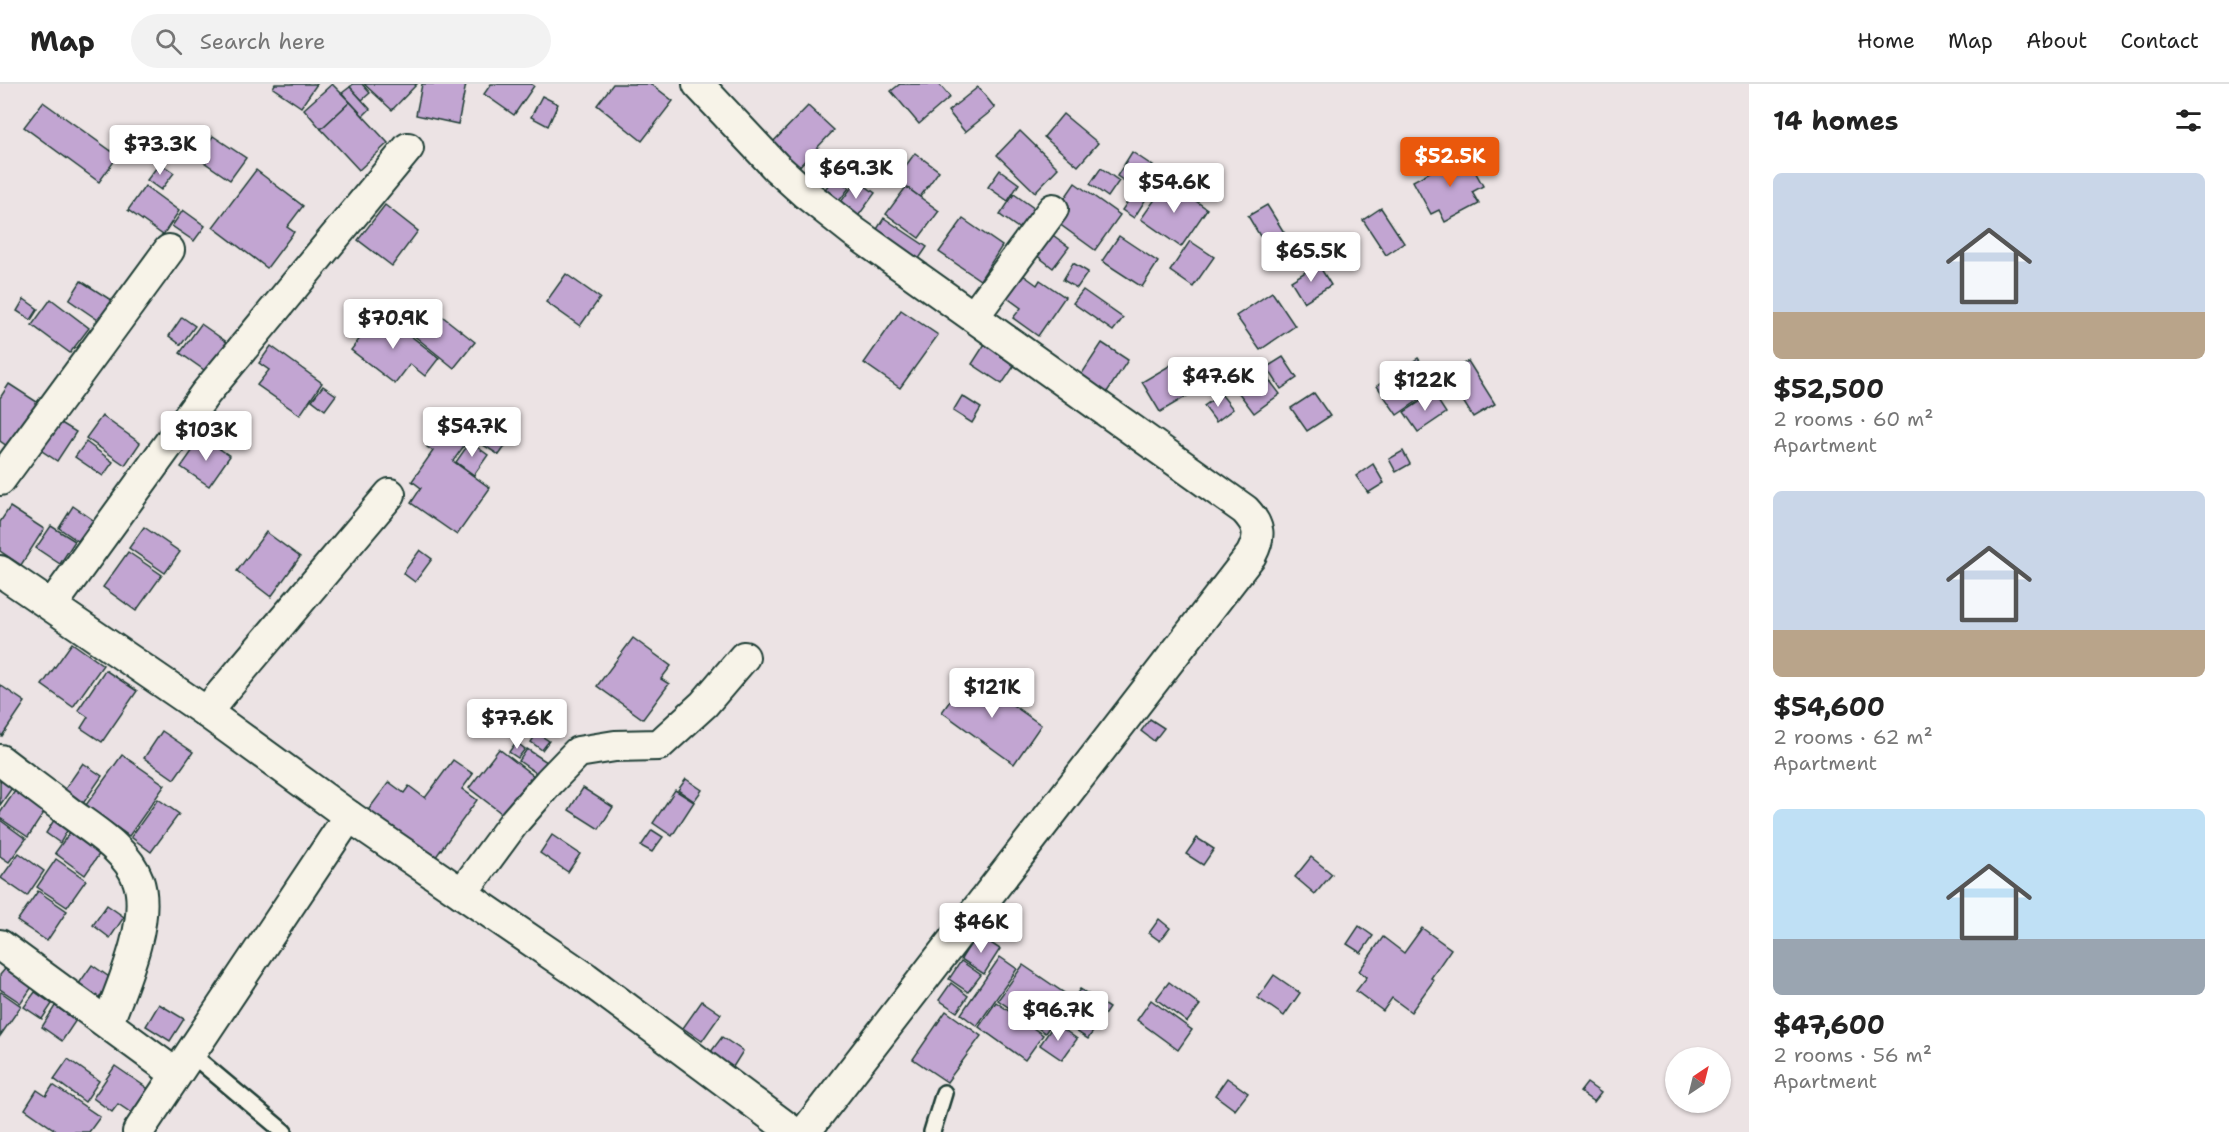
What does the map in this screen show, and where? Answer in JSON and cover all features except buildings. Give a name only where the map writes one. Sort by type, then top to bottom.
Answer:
[{"type":"street","points":[[698,84],[806,194],[854,232],[1245,510],[1255,520],[1258,532],[1251,555],[805,1132]]},
{"type":"street","points":[[52,605],[205,394],[408,148]]},
{"type":"street","points":[[974,316],[1053,209]]},
{"type":"street","points":[[0,480],[169,250]]},
{"type":"street","points":[[206,712],[390,494]]},
{"type":"street","points":[[0,571],[206,712],[349,816],[586,978],[793,1132]]},
{"type":"street","points":[[462,893],[515,821],[578,752],[615,746],[659,745],[704,704],[744,657]]},
{"type":"street","points":[[0,760],[109,843],[126,860],[139,882],[140,919],[133,958],[108,1022]]},
{"type":"street","points":[[138,1132],[349,816]]},
{"type":"street","points":[[0,945],[108,1022],[183,1063]]},
{"type":"lane","points":[[183,1063],[284,1132]]},
{"type":"lane","points":[[932,1132],[944,1093]]}]
